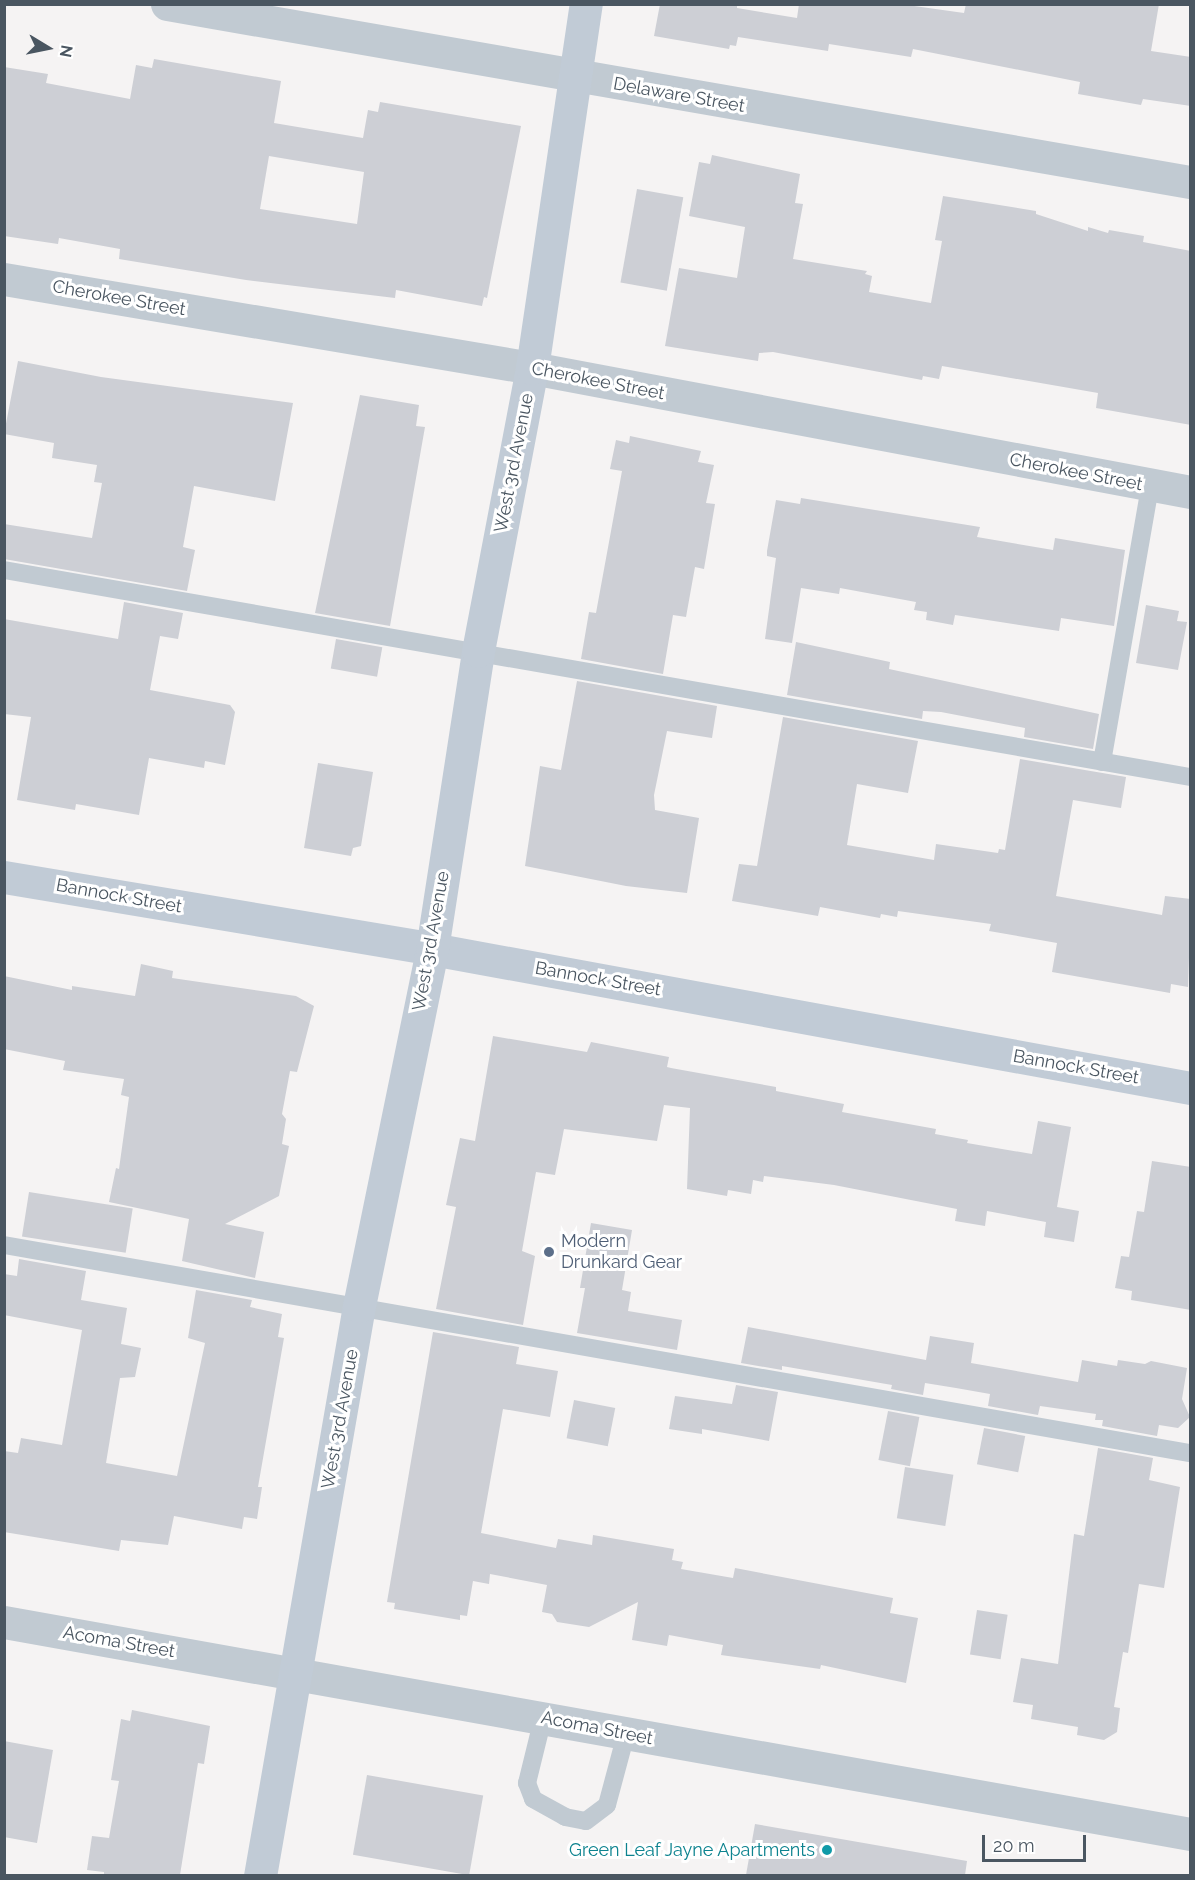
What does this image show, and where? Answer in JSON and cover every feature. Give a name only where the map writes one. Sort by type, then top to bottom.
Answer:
[{"type":"street","name":"Delaware Street","points":[[167,4],[1191,182]]},
{"type":"street","name":"West 3rd Avenue","points":[[260,1875],[359,1306],[432,949],[478,651],[532,368],[573,76],[586,4]]},
{"type":"street","name":"Cherokee Street","points":[[4,279],[532,368],[1191,492]]},
{"type":"street","name":"Bannock Street","points":[[4,877],[432,949],[1191,1088]]},
{"type":"street","name":"Acoma Street","points":[[4,1622],[1191,1834]]},
{"type":"lane","points":[[1102,762],[1150,486]]},
{"type":"lane","points":[[4,570],[1191,777]]},
{"type":"lane","points":[[4,1245],[1191,1453]]},
{"type":"lane","points":[[543,1718],[527,1783],[533,1799],[565,1817],[586,1821],[607,1805],[626,1734]]},
{"type":"building","points":[[660,4],[737,4],[737,8],[797,18],[799,4],[900,4],[964,13],[966,4],[1159,4],[1151,51],[1191,57],[1191,106],[1143,99],[1141,105],[1078,94],[1080,82],[913,49],[911,57],[829,44],[828,51],[738,37],[736,46],[730,45],[729,49],[654,36]]},
{"type":"building","points":[[154,59],[281,81],[274,123],[363,138],[368,110],[378,112],[380,102],[521,126],[487,298],[484,297],[482,306],[396,290],[395,298],[246,280],[119,259],[120,249],[59,238],[58,244],[4,236],[4,67],[48,74],[46,83],[130,99],[136,65],[152,68]],"holes":[[[269,156],[364,172],[357,224],[260,209]]]},
{"type":"building","points":[[712,155],[800,174],[795,203],[803,204],[793,259],[867,271],[865,274],[872,276],[869,292],[931,303],[942,241],[935,240],[943,196],[1036,211],[1036,214],[1088,231],[1088,227],[1108,233],[1109,230],[1144,236],[1143,242],[1191,251],[1191,425],[1096,408],[1098,393],[942,366],[939,379],[923,376],[922,380],[773,352],[759,353],[758,361],[665,346],[679,268],[737,278],[745,227],[689,216],[699,162],[710,164]]},
{"type":"building","points":[[637,189],[683,197],[667,291],[621,283]]},
{"type":"building","points":[[18,361],[101,377],[293,403],[275,501],[194,486],[183,547],[195,550],[187,591],[4,559],[4,524],[92,538],[102,483],[94,482],[97,465],[52,458],[54,443],[4,434]]},
{"type":"building","points":[[360,395],[419,405],[416,426],[425,427],[390,626],[315,613]]},
{"type":"building","points":[[630,436],[701,451],[698,462],[714,465],[706,503],[715,504],[704,569],[695,567],[686,617],[673,615],[663,674],[581,659],[589,612],[596,613],[622,471],[610,469],[616,440],[629,443]]},
{"type":"building","points":[[801,498],[980,527],[977,537],[1053,550],[1055,538],[1125,550],[1114,626],[1061,618],[1059,631],[955,615],[953,625],[926,620],[927,612],[914,610],[916,602],[840,588],[839,594],[801,588],[792,643],[765,639],[776,558],[767,556],[767,551],[776,500],[800,504]]},
{"type":"building","points":[[124,602],[183,613],[178,639],[160,636],[150,690],[230,705],[235,712],[225,765],[205,761],[204,768],[149,758],[139,815],[76,804],[75,810],[17,800],[31,717],[4,714],[4,619],[118,639]]},
{"type":"building","points":[[1146,605],[1179,611],[1177,621],[1187,622],[1178,670],[1136,663]]},
{"type":"building","points":[[336,639],[382,647],[377,677],[331,669]]},
{"type":"building","points":[[796,642],[890,662],[889,669],[1099,714],[1093,749],[1024,737],[1025,728],[941,712],[923,711],[922,719],[787,695]]},
{"type":"building","points":[[577,681],[717,706],[712,738],[667,731],[654,795],[655,810],[699,818],[687,893],[626,886],[525,866],[540,766],[561,770]]},
{"type":"building","points":[[783,717],[918,741],[908,793],[857,784],[847,845],[934,860],[936,844],[998,853],[999,849],[1005,850],[1020,759],[1126,777],[1121,808],[1073,800],[1056,896],[1162,915],[1165,896],[1191,899],[1188,987],[1171,984],[1170,993],[1052,972],[1057,943],[989,931],[991,924],[898,911],[897,917],[881,914],[880,918],[820,907],[818,916],[732,901],[739,864],[757,866]]},
{"type":"building","points":[[318,763],[373,772],[361,846],[353,848],[351,856],[304,848]]},
{"type":"building","points":[[141,964],[173,971],[172,978],[296,996],[314,1006],[297,1072],[290,1071],[282,1114],[286,1119],[282,1144],[289,1146],[279,1196],[225,1224],[264,1232],[255,1278],[182,1261],[189,1219],[109,1202],[116,1168],[119,1169],[129,1097],[121,1095],[124,1079],[63,1070],[65,1061],[4,1049],[4,976],[72,990],[72,986],[135,996]]},
{"type":"building","points":[[493,1036],[587,1052],[591,1042],[669,1057],[667,1067],[776,1087],[776,1091],[844,1104],[842,1112],[936,1129],[935,1134],[968,1140],[967,1143],[1032,1154],[1038,1121],[1071,1127],[1057,1207],[1079,1211],[1074,1242],[1044,1237],[1046,1222],[987,1211],[985,1226],[955,1221],[957,1209],[834,1185],[764,1176],[763,1182],[753,1180],[751,1194],[728,1190],[727,1196],[687,1189],[690,1108],[664,1105],[657,1141],[564,1129],[555,1175],[536,1172],[522,1251],[535,1256],[523,1325],[436,1309],[456,1207],[446,1205],[460,1138],[475,1141]]},
{"type":"building","points":[[1152,1161],[1191,1167],[1191,1310],[1131,1300],[1132,1291],[1115,1288],[1121,1256],[1129,1257],[1137,1211],[1144,1212]]},
{"type":"building","points":[[29,1192],[133,1208],[126,1253],[22,1236]]},
{"type":"building","points":[[591,1223],[632,1230],[622,1290],[631,1292],[628,1311],[682,1320],[677,1350],[577,1333],[585,1288],[580,1288]]},
{"type":"building","points":[[19,1259],[86,1271],[81,1300],[127,1308],[121,1344],[141,1348],[135,1377],[120,1378],[106,1463],[177,1476],[205,1343],[188,1338],[196,1290],[252,1300],[250,1307],[282,1314],[278,1337],[284,1338],[258,1487],[262,1487],[257,1519],[244,1517],[242,1529],[174,1516],[168,1545],[121,1540],[119,1551],[4,1532],[4,1451],[18,1453],[21,1438],[62,1445],[82,1330],[4,1315],[4,1274],[17,1276]]},
{"type":"building","points":[[748,1327],[926,1360],[930,1336],[974,1343],[971,1363],[1078,1382],[1082,1360],[1117,1366],[1118,1360],[1145,1364],[1151,1361],[1187,1368],[1182,1399],[1190,1417],[1178,1428],[1159,1425],[1157,1436],[1102,1426],[1103,1420],[1095,1420],[1096,1414],[1040,1406],[1038,1415],[988,1406],[990,1394],[956,1388],[925,1383],[923,1395],[891,1389],[892,1385],[782,1366],[782,1370],[741,1363]]},
{"type":"building","points":[[433,1332],[519,1347],[516,1364],[558,1371],[550,1417],[503,1409],[481,1533],[556,1548],[558,1539],[592,1545],[593,1535],[674,1549],[672,1560],[683,1562],[681,1569],[733,1578],[735,1568],[893,1598],[890,1613],[918,1618],[906,1683],[821,1665],[820,1669],[721,1655],[723,1645],[669,1635],[667,1646],[632,1640],[638,1602],[589,1627],[557,1622],[552,1614],[542,1612],[547,1585],[490,1574],[489,1584],[473,1581],[467,1616],[460,1615],[460,1620],[394,1609],[395,1603],[387,1602]]},
{"type":"building","points":[[736,1385],[778,1392],[769,1441],[702,1429],[702,1434],[669,1429],[675,1396],[732,1404]]},
{"type":"building","points":[[574,1400],[615,1408],[608,1446],[567,1438]]},
{"type":"building","points":[[888,1411],[919,1417],[910,1466],[878,1460]]},
{"type":"building","points":[[984,1428],[1025,1436],[1018,1472],[977,1464]]},
{"type":"building","points":[[1098,1448],[1153,1458],[1149,1480],[1180,1487],[1164,1588],[1139,1584],[1128,1653],[1123,1652],[1114,1707],[1120,1708],[1117,1732],[1104,1740],[1077,1735],[1078,1727],[1031,1719],[1033,1705],[1013,1702],[1021,1658],[1058,1664],[1074,1534],[1084,1536]]},
{"type":"building","points":[[905,1467],[953,1475],[945,1526],[897,1518]]},
{"type":"building","points":[[977,1610],[1008,1615],[1001,1659],[970,1654]]},
{"type":"building","points":[[132,1710],[210,1726],[204,1764],[198,1763],[180,1875],[104,1875],[104,1872],[87,1870],[92,1836],[109,1838],[119,1781],[111,1780],[121,1719],[130,1721]]},
{"type":"building","points":[[4,1741],[53,1750],[37,1843],[4,1837]]},
{"type":"building","points":[[367,1775],[483,1795],[469,1875],[353,1855]]},
{"type":"building","name":"Green Leaf Jayne Apartments","points":[[755,1824],[967,1861],[965,1875],[746,1875]]},
{"type":"place","name":"Modern Drunkard Gear","points":[[549,1252]]},
{"type":"place","name":"Green Leaf Jayne Apartments","points":[[827,1850]]}]
